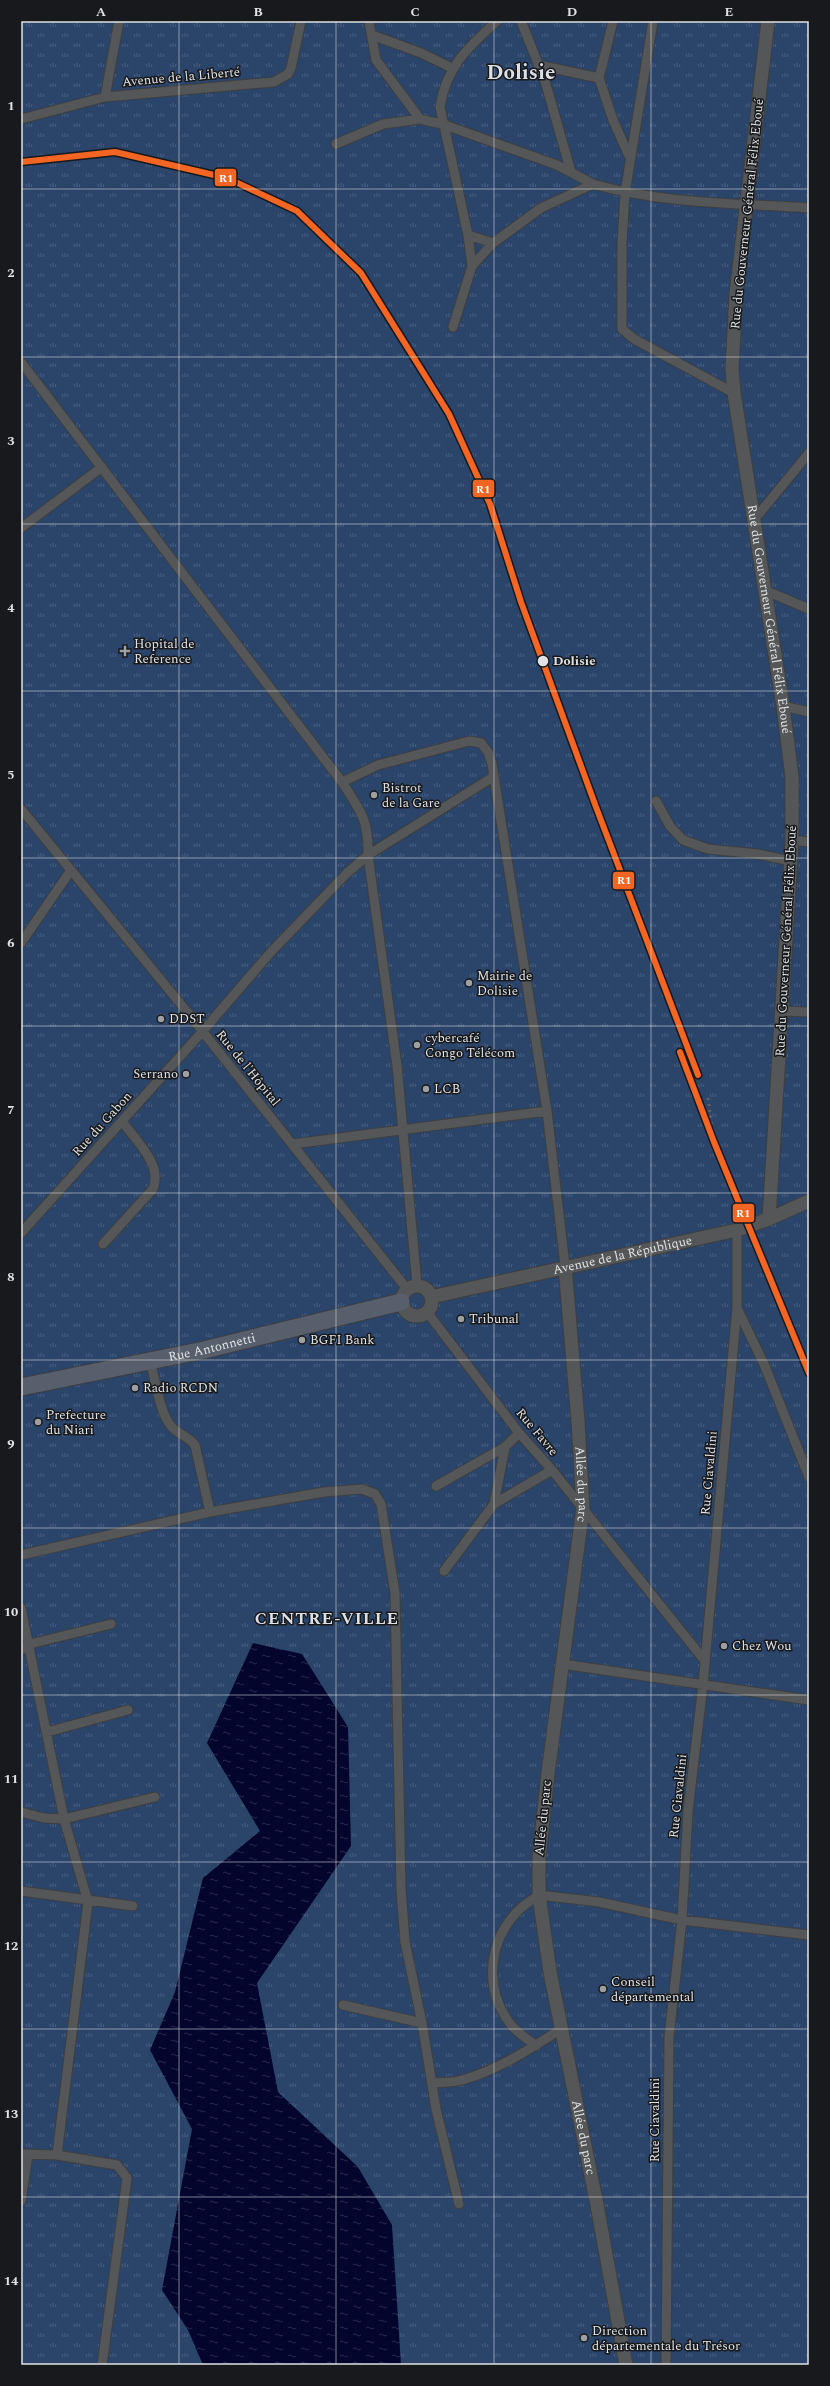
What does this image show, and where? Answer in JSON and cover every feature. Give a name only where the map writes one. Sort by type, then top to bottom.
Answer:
[{"type":"highway","name":"Rue Antonnetti","points":[[21,1387],[150,1361],[408,1292]]},
{"type":"main road","name":"Rue du Gouverneur Général Félix Eboué","points":[[768,21],[736,294],[732,369],[752,521],[783,706],[792,777],[792,840],[769,1219]]},
{"type":"main road","name":"Avenue de la République","points":[[431,1297],[565,1266],[737,1230],[769,1219],[809,1201]]},
{"type":"main road","name":"Allée du parc","points":[[565,1266],[578,1421],[582,1508],[538,1858],[539,1895],[561,2029],[597,2204],[626,2365]]},
{"type":"main road","points":[[426,1289],[431,1297],[431,1307],[427,1312],[414,1316],[403,1308],[408,1292],[426,1289]]},
{"type":"street","points":[[105,97],[119,21]]},
{"type":"street","name":"Avenue de la Liberté","points":[[21,119],[105,97],[274,82],[288,74],[291,68],[302,21]]},
{"type":"street","points":[[369,21],[376,60],[420,119]]},
{"type":"street","points":[[453,327],[472,266],[468,235],[440,107],[443,90],[452,68],[470,47],[497,21]]},
{"type":"street","points":[[521,21],[538,65],[572,172]]},
{"type":"street","points":[[613,21],[599,78],[612,120],[630,156]]},
{"type":"street","points":[[653,21],[625,193],[622,243],[622,329],[634,339],[734,392]]},
{"type":"street","points":[[372,35],[421,53],[452,68]]},
{"type":"street","points":[[538,65],[599,78]]},
{"type":"street","points":[[336,144],[383,124],[420,119],[445,125],[557,165],[593,184],[625,193],[746,205],[809,208]]},
{"type":"street","points":[[472,266],[493,243],[541,208],[593,184]]},
{"type":"street","points":[[468,235],[493,243]]},
{"type":"street","points":[[21,362],[342,782],[364,816],[368,836],[368,855],[397,1066],[403,1130],[408,1292]]},
{"type":"street","points":[[752,521],[809,453]]},
{"type":"street","points":[[21,528],[102,467]]},
{"type":"street","points":[[764,590],[809,609]]},
{"type":"street","points":[[783,706],[809,712]]},
{"type":"street","points":[[342,782],[378,765],[469,741],[481,743],[488,752],[508,860],[547,1111],[565,1266]]},
{"type":"street","name":"Rue du Gabon","points":[[21,1233],[122,1122],[270,953],[347,873],[368,855],[493,777]]},
{"type":"street","points":[[656,801],[670,826],[683,840],[708,849],[758,854],[790,861]]},
{"type":"street","name":"Rue de l'Hôpital","points":[[21,809],[188,1012],[202,1032],[293,1144],[408,1292]]},
{"type":"street","points":[[792,840],[809,842]]},
{"type":"street","points":[[21,942],[71,870]]},
{"type":"street","points":[[782,1011],[809,1012]]},
{"type":"street","points":[[293,1144],[547,1111]]},
{"type":"street","points":[[103,1244],[153,1190],[157,1180],[155,1168],[122,1122]]},
{"type":"street","name":"Rue Ciavaldini","points":[[666,2365],[669,2037],[682,1920],[688,1811],[703,1685],[737,1307],[737,1230]]},
{"type":"street","points":[[737,1307],[764,1364],[809,1477]]},
{"type":"street","name":"Rue Favre","points":[[427,1312],[519,1433],[552,1470],[705,1661]]},
{"type":"street","points":[[150,1361],[166,1418],[171,1427],[189,1438],[195,1445],[210,1512]]},
{"type":"street","points":[[436,1486],[462,1474],[505,1447],[519,1433]]},
{"type":"street","points":[[494,1504],[505,1447]]},
{"type":"street","points":[[444,1571],[494,1504],[552,1470]]},
{"type":"street","points":[[21,1555],[210,1512],[324,1492],[362,1489],[374,1494],[381,1504],[395,1592],[401,1889],[405,1942],[422,2023],[432,2083],[459,2204]]},
{"type":"street","points":[[21,1608],[30,1644],[64,1819],[88,1902],[57,2155]]},
{"type":"street","points":[[21,1650],[30,1644],[111,1624]]},
{"type":"street","points":[[562,1664],[809,1700]]},
{"type":"street","points":[[47,1732],[128,1710]]},
{"type":"street","points":[[21,1812],[44,1818],[64,1819],[155,1797]]},
{"type":"street","points":[[21,1891],[88,1902],[133,1906]]},
{"type":"street","points":[[536,2046],[519,2033],[502,2011],[494,1984],[492,1962],[496,1946],[507,1924],[518,1910],[539,1895],[599,1902],[682,1920],[809,1935]]},
{"type":"street","points":[[343,2005],[422,2023]]},
{"type":"street","points":[[432,2083],[461,2081],[512,2060],[561,2029]]},
{"type":"street","points":[[21,2201],[24,2154],[57,2155],[117,2165],[127,2178],[102,2365]]},
{"type":"green space","points":[[21,21],[809,21],[809,2365],[21,2365]]},
{"type":"water","points":[[253,1643],[302,1654],[348,1727],[351,1846],[257,1983],[278,2092],[358,2167],[392,2225],[401,2365],[203,2365],[188,2330],[162,2290],[192,2129],[150,2050],[175,1992],[203,1878],[260,1831],[207,1743]]},
{"type":"railway","points":[[504,551],[596,807],[698,1075]]},
{"type":"railway","points":[[708,1098],[714,1142]]},
{"type":"transit line","name":"R1","points":[[21,162],[115,152],[227,178],[297,211],[361,273],[449,414],[490,504],[521,602],[596,807],[698,1075]]},
{"type":"transit line","name":"R1","points":[[680,1052],[714,1142],[809,1373]]},
{"type":"place","name":"Hopital de Reference","points":[[125,651]]},
{"type":"place","name":"Dolisie","points":[[543,661]]},
{"type":"place","name":"Bistrot de la Gare","points":[[374,795]]},
{"type":"place","name":"Mairie de Dolisie","points":[[469,983]]},
{"type":"place","name":"DDST","points":[[161,1019]]},
{"type":"place","name":"cybercafé Congo Télécom","points":[[417,1045]]},
{"type":"place","name":"Serrano","points":[[186,1074]]},
{"type":"place","name":"LCB","points":[[426,1089]]},
{"type":"place","name":"Tribunal","points":[[461,1319]]},
{"type":"place","name":"BGFI Bank","points":[[302,1340]]},
{"type":"place","name":"Radio RCDN","points":[[135,1388]]},
{"type":"place","name":"Prefecture du Niari","points":[[38,1422]]},
{"type":"place","name":"Chez Wou","points":[[724,1646]]},
{"type":"place","name":"Conseil départemental","points":[[603,1989]]},
{"type":"place","name":"Direction départementale du Trésor","points":[[584,2338]]},
{"type":"district","name":"Dolisie","points":[[521,73]]},
{"type":"district","name":"CENTRE-VILLE","points":[[327,1619]]}]
